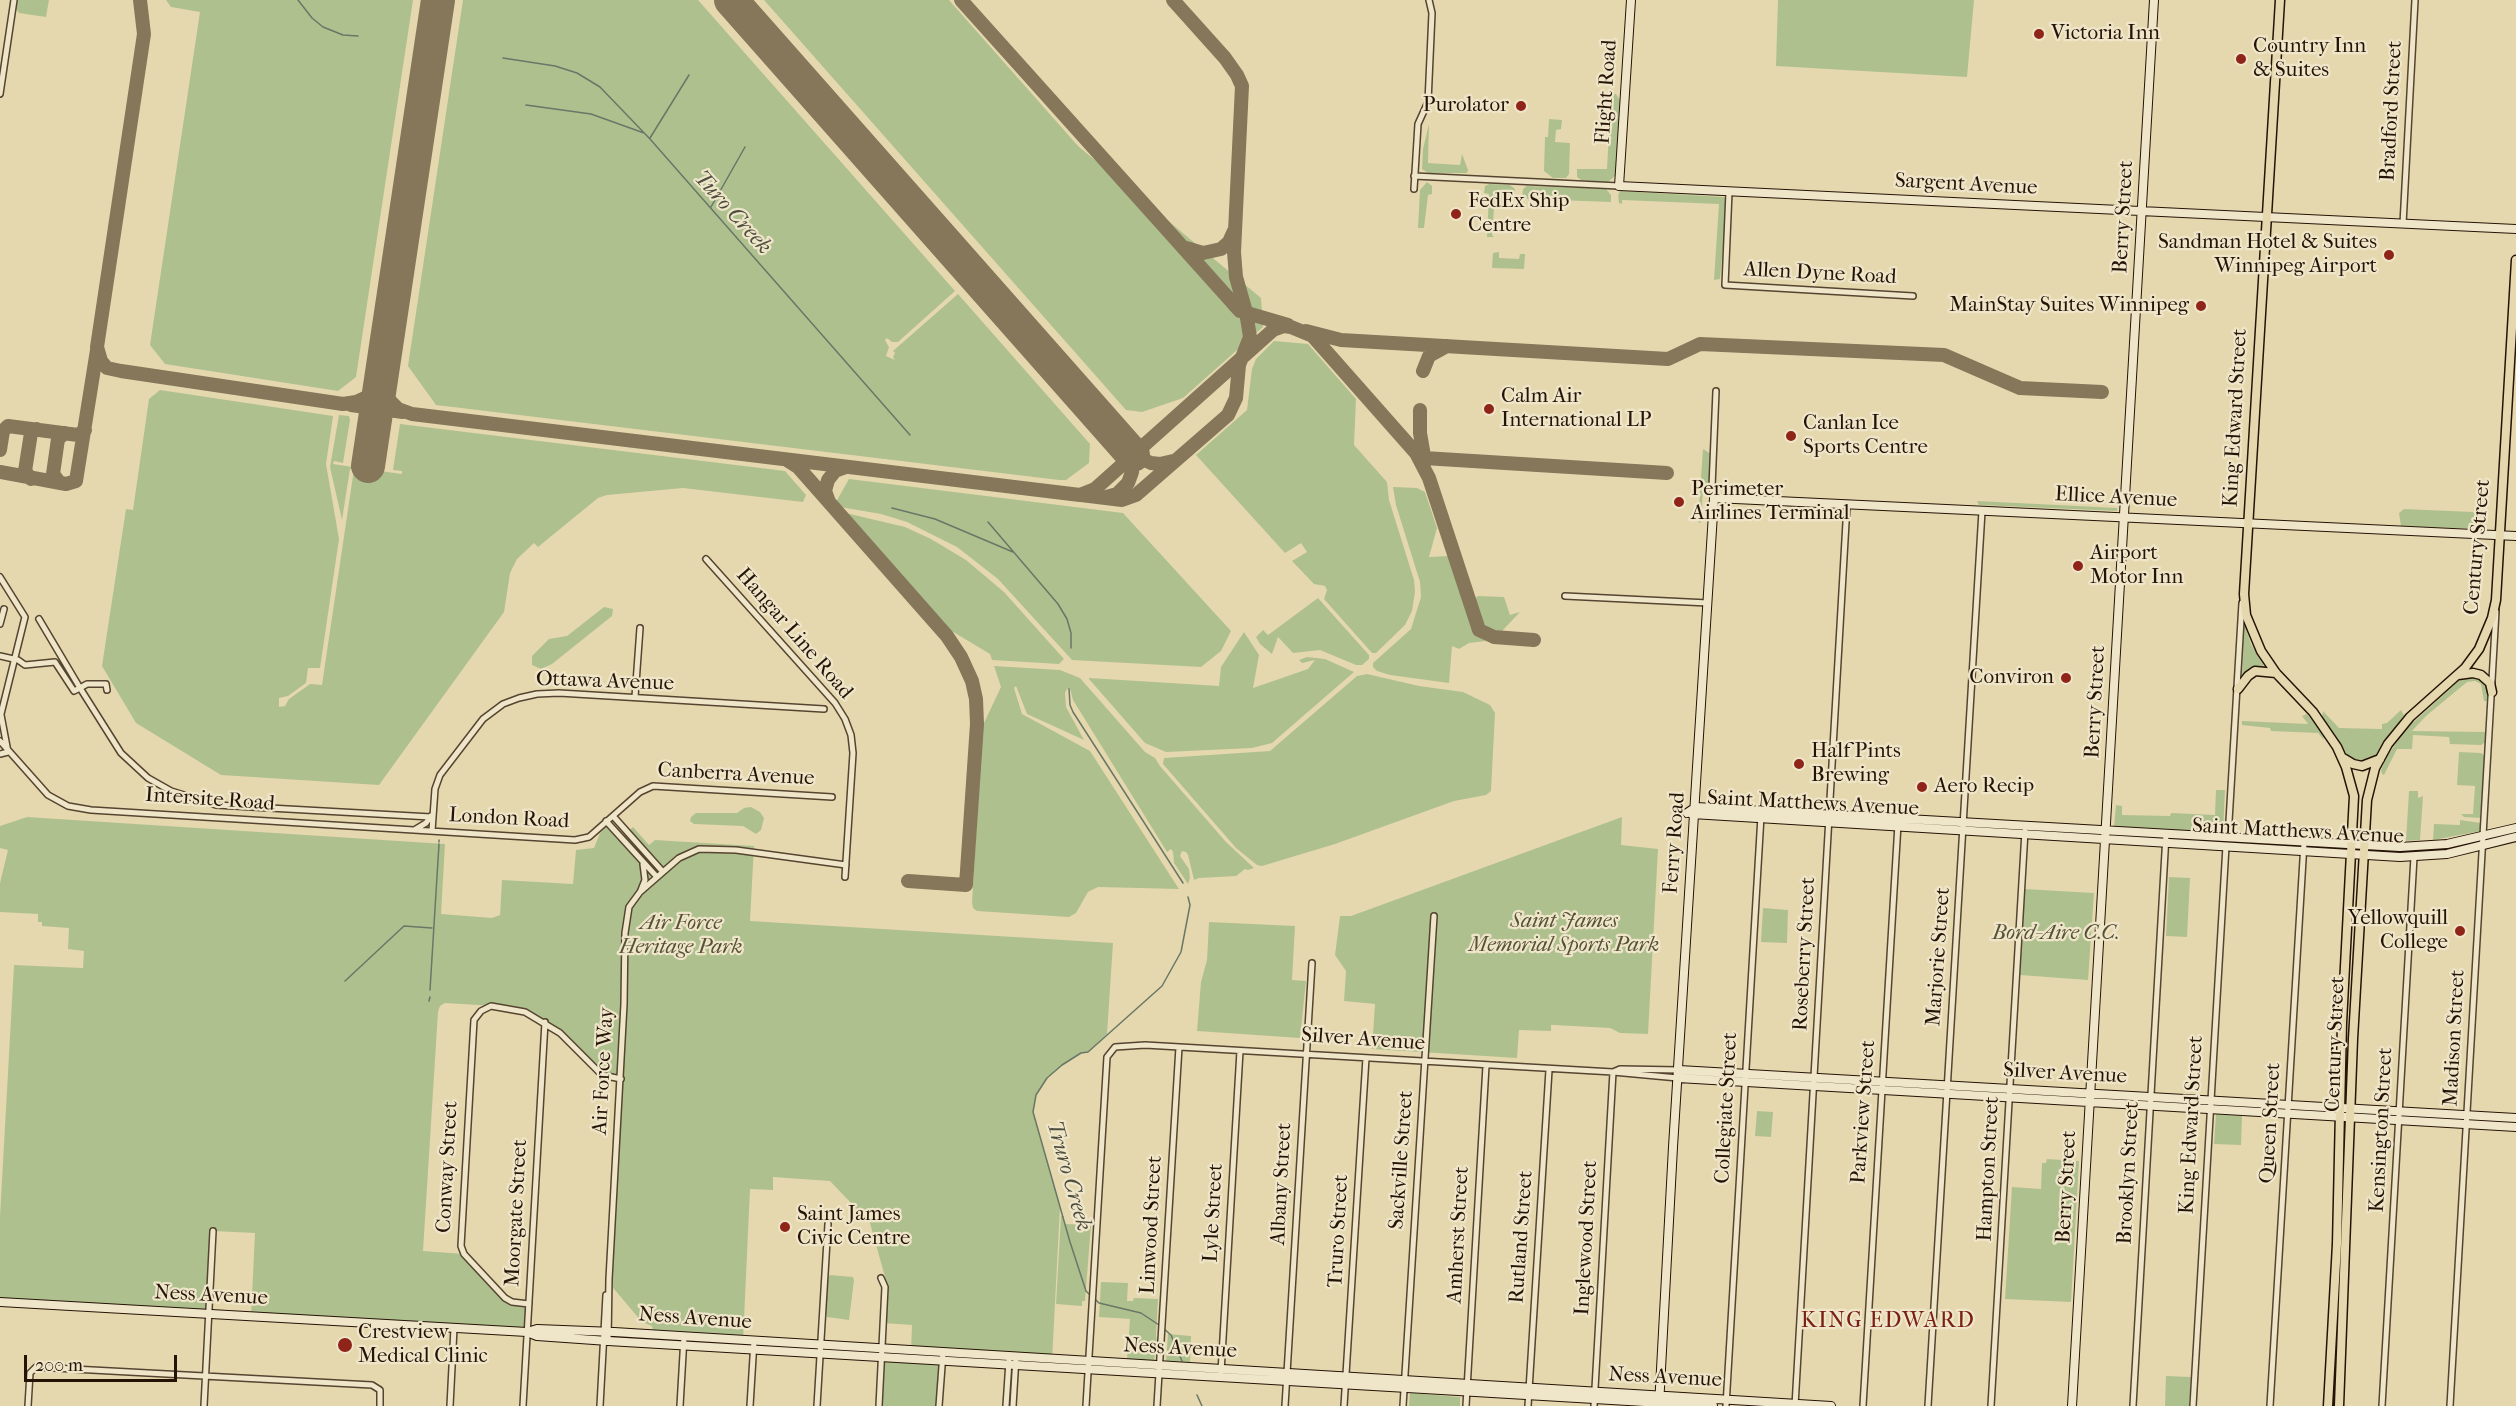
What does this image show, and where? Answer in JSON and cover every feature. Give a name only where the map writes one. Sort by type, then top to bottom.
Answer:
[{"type":"main road","name":"Flight Road","points":[[1619,186],[1631,0]]},
{"type":"main road","name":"Berry Street","points":[[2072,1406],[2154,0]]},
{"type":"main road","name":"King Edward Street","points":[[2244,594],[2280,0]]},
{"type":"main road","name":"Sargent Avenue","points":[[1619,186],[2516,229]]},
{"type":"main road","name":"Century Street","points":[[2339,1406],[2367,800],[2380,759],[2400,728],[2458,675],[2483,641],[2496,600],[2516,260]]},
{"type":"main road","name":"Ellice Avenue","points":[[1714,498],[2516,536]]},
{"type":"main road","name":"Ferry Road","points":[[1660,1401],[1714,498]]},
{"type":"main road","name":"Century Street","points":[[2244,594],[2246,615],[2254,637],[2276,673],[2313,712],[2343,758],[2354,796],[2328,1406]]},
{"type":"main road","points":[[2238,689],[2255,671],[2276,673]]},
{"type":"main road","points":[[2458,675],[2473,673],[2481,675],[2490,683],[2493,692]]},
{"type":"main road","points":[[2343,758],[2353,765],[2362,766],[2380,759]]},
{"type":"main road","name":"Saint Matthews Avenue","points":[[1695,811],[2352,850],[2426,846],[2516,828]]},
{"type":"main road","name":"Saint Matthews Avenue","points":[[2363,850],[2414,857],[2440,855],[2483,847],[2516,837]]},
{"type":"main road","name":"Silver Avenue","points":[[1679,1074],[2467,1119],[2516,1118]]},
{"type":"main road","name":"Silver Avenue","points":[[2467,1119],[2516,1126]]},
{"type":"main road","name":"Ness Avenue","points":[[0,1302],[527,1332],[537,1329],[605,1338],[1529,1391],[1594,1399],[1832,1406]]},
{"type":"main road","points":[[1645,1394],[1660,1385]]},
{"type":"main road","name":"Ness Avenue","points":[[1594,1399],[1645,1394],[1660,1401],[1713,1406]]},
{"type":"street","points":[[0,94],[14,0]]},
{"type":"street","points":[[1414,189],[1418,124],[1428,102],[1432,13],[1428,0]]},
{"type":"street","name":"Bradford Street","points":[[2403,224],[2415,0]]},
{"type":"street","name":"Sargent Avenue","points":[[1414,176],[1619,186]]},
{"type":"street","name":"Allen Dyne Road","points":[[1729,192],[1725,285],[1913,296]]},
{"type":"street","name":"Ferry Road","points":[[1714,498],[1712,487],[1716,391]]},
{"type":"street","name":"Roseberry Street","points":[[1795,1405],[1847,505]]},
{"type":"street","name":"Marjorie Street","points":[[1928,1406],[1982,511]]},
{"type":"street","name":"Hangar Line Road","points":[[706,559],[835,702],[845,719],[851,735],[853,753],[845,877]]},
{"type":"street","points":[[0,577],[25,617],[0,716],[8,753],[0,754]]},
{"type":"street","name":"King Edward Street","points":[[2193,1406],[2238,689],[2240,624],[2244,594]]},
{"type":"street","points":[[1565,596],[1708,603]]},
{"type":"street","name":"Madison Street","points":[[2450,1406],[2493,692],[2496,600]]},
{"type":"street","points":[[0,624],[4,609]]},
{"type":"street","points":[[39,619],[121,753],[148,778],[171,792],[216,805],[432,814]]},
{"type":"street","points":[[635,697],[640,628]]},
{"type":"street","points":[[0,656],[18,660],[25,665],[55,662],[74,691],[87,684],[106,684],[106,690]]},
{"type":"street","name":"Ottawa Avenue","points":[[432,831],[435,789],[440,775],[477,725],[503,704],[527,696],[546,693],[824,709]]},
{"type":"street","name":"Intersite Road","points":[[0,741],[42,790],[61,803],[74,807],[432,831]]},
{"type":"street","name":"Canberra Avenue","points":[[613,816],[644,789],[653,786],[832,797]]},
{"type":"street","points":[[414,830],[423,826],[432,814]]},
{"type":"street","name":"Collegiate Street","points":[[1726,1403],[1761,815]]},
{"type":"street","points":[[613,816],[663,872]]},
{"type":"street","name":"London Road","points":[[432,831],[575,840],[589,837],[613,816]]},
{"type":"street","points":[[606,821],[657,877]]},
{"type":"street","name":"Parkview Street","points":[[1863,1406],[1898,823]]},
{"type":"street","name":"Hampton Street","points":[[1991,1406],[2025,830]]},
{"type":"street","name":"Brooklyn Street","points":[[2133,1406],[2165,839]]},
{"type":"street","name":"Queen Street","points":[[2270,1406],[2304,847]]},
{"type":"street","name":"Air Force Way","points":[[600,1406],[621,1079],[626,919],[629,908],[640,892],[685,854],[706,849],[846,865]]},
{"type":"street","name":"Kensington Street","points":[[2382,1406],[2414,857]]},
{"type":"street","points":[[640,892],[645,880],[643,863]]},
{"type":"street","name":"Sackville Street","points":[[1403,1406],[1434,916]]},
{"type":"street","name":"Albany Street","points":[[1285,1406],[1312,963]]},
{"type":"street","name":"Conway Street","points":[[529,1304],[512,1302],[505,1298],[464,1254],[460,1242],[472,1027],[477,1015],[491,1006],[518,1010],[545,1022]]},
{"type":"street","points":[[545,1022],[574,1045],[602,1075],[621,1079]]},
{"type":"street","name":"Moorgate Street","points":[[523,1406],[545,1022]]},
{"type":"street","name":"Silver Avenue","points":[[1088,1365],[1107,1057],[1111,1050],[1130,1045],[1179,1047],[1549,1070],[1679,1074]]},
{"type":"street","name":"Linwood Street","points":[[1157,1406],[1179,1047]]},
{"type":"street","name":"Lyle Street","points":[[1221,1373],[1240,1051]]},
{"type":"street","name":"Truro Street","points":[[1344,1406],[1366,1058]]},
{"type":"street","name":"Amherst Street","points":[[1466,1406],[1486,1066]]},
{"type":"street","name":"Rutland Street","points":[[1528,1406],[1549,1070]]},
{"type":"street","name":"Inglewood Street","points":[[1594,1399],[1613,1072]]},
{"type":"street","points":[[817,1406],[828,1224]]},
{"type":"street","points":[[204,1406],[213,1231]]},
{"type":"street","points":[[879,1406],[885,1287],[881,1278]]},
{"type":"street","points":[[450,1406],[454,1328]]},
{"type":"street","points":[[680,1406],[684,1341]]},
{"type":"street","points":[[750,1406],[754,1345]]},
{"type":"street","points":[[939,1406],[942,1357]]},
{"type":"street","points":[[1006,1406],[1012,1361]]},
{"type":"street","points":[[1012,1361],[1013,1406]]},
{"type":"street","points":[[1086,1406],[1088,1365]]},
{"type":"street","points":[[28,1406],[30,1373],[36,1367],[375,1386],[380,1390],[380,1406]]},
{"type":"green space","points":[[18,0],[49,0],[46,17],[19,13],[16,9]]},
{"type":"green space","points":[[166,0],[413,0],[356,377],[338,391],[165,364],[150,345],[200,12],[171,7]]},
{"type":"green space","points":[[463,0],[698,0],[955,291],[898,342],[892,342],[887,338],[885,340],[889,347],[886,356],[895,360],[893,351],[958,294],[1090,444],[1089,463],[1066,480],[1059,480],[436,405],[408,366]]},
{"type":"green space","points":[[764,0],[949,0],[1078,146],[1261,298],[1263,327],[1183,398],[1142,412],[1126,410]]},
{"type":"green space","points":[[1778,0],[1974,0],[1967,77],[1776,66]]},
{"type":"green space","points":[[1611,93],[1616,94],[1620,100],[1616,175],[1608,182],[1581,180],[1577,177],[1577,169],[1607,169]]},
{"type":"green space","points":[[1549,119],[1562,120],[1561,129],[1556,130],[1555,142],[1570,143],[1569,174],[1566,178],[1553,178],[1544,171],[1545,137],[1548,137]]},
{"type":"green space","points":[[1429,124],[1428,163],[1460,165],[1462,154],[1467,173],[1428,173],[1422,169],[1423,149]]},
{"type":"green space","points":[[1427,182],[1432,186],[1432,194],[1428,195],[1424,228],[1418,228],[1420,190]]},
{"type":"green space","points":[[1489,184],[1510,185],[1515,189],[1513,198],[1498,209],[1494,209],[1492,235],[1494,237],[1487,237],[1489,194],[1484,193],[1485,186]]},
{"type":"green space","points":[[1527,186],[1606,189],[1611,195],[1611,202],[1522,198],[1523,189]]},
{"type":"green space","points":[[1620,191],[1724,197],[1727,202],[1720,279],[1714,280],[1719,204],[1622,200],[1622,204],[1619,203]]},
{"type":"green space","points":[[1499,252],[1499,258],[1519,259],[1520,254],[1525,254],[1524,269],[1492,268],[1493,253]]},
{"type":"green space","points":[[1274,341],[1308,344],[1356,399],[1354,445],[1387,482],[1389,500],[1414,580],[1415,592],[1412,611],[1405,625],[1376,653],[1372,653],[1324,599],[1327,590],[1325,586],[1314,584],[1292,561],[1307,552],[1301,543],[1285,553],[1196,455],[1247,410],[1252,369],[1256,359]]},
{"type":"green space","points":[[160,390],[333,416],[326,464],[339,539],[320,668],[308,668],[306,683],[288,696],[279,698],[279,707],[285,706],[289,699],[310,684],[322,685],[354,469],[350,469],[342,520],[330,467],[339,415],[349,416],[350,420],[343,463],[334,461],[333,464],[402,474],[402,471],[393,470],[400,424],[785,471],[806,495],[803,502],[683,488],[607,495],[598,498],[538,547],[534,543],[517,559],[510,573],[504,612],[379,785],[221,775],[136,723],[102,666],[126,509],[133,510],[149,399]]},
{"type":"green space","points":[[1703,449],[1711,454],[1709,487],[1703,487],[1701,523],[1698,522]]},
{"type":"green space","points":[[849,479],[1123,513],[1231,631],[1221,651],[1201,667],[1072,660],[998,579],[957,547],[907,522],[881,514],[840,507],[836,502]]},
{"type":"green space","points":[[1393,487],[1417,488],[1425,492],[1437,528],[1429,557],[1448,556],[1471,627],[1486,641],[1469,643],[1459,649],[1452,646],[1449,683],[1390,675],[1377,671],[1373,667],[1373,663],[1411,629],[1421,597],[1420,582],[1396,505]]},
{"type":"green space","points":[[1977,501],[2117,508],[2117,511],[1979,505]]},
{"type":"green space","points":[[2404,509],[2473,512],[2477,514],[2478,526],[2477,529],[2401,526],[2399,513]]},
{"type":"green space","points":[[847,515],[905,527],[931,539],[966,560],[1004,592],[1064,659],[1059,664],[992,660],[990,654],[950,630]]},
{"type":"green space","points":[[1478,596],[1504,597],[1510,615],[1520,612],[1502,631],[1492,630],[1485,626],[1480,617],[1474,599]]},
{"type":"green space","points":[[1318,598],[1369,655],[1369,659],[1362,665],[1356,665],[1320,650],[1293,653],[1278,637],[1272,654],[1260,644],[1256,637],[1263,630],[1268,635]]},
{"type":"green space","points":[[604,607],[613,609],[612,616],[552,664],[541,669],[532,665],[532,656],[549,639],[567,636]]},
{"type":"green space","points":[[2243,620],[2251,644],[2265,668],[2242,679]]},
{"type":"green space","points":[[1244,632],[1259,655],[1253,688],[1308,669],[1315,660],[1302,663],[1299,660],[1307,657],[1325,659],[1354,672],[1272,743],[1252,748],[1166,752],[1145,743],[1089,679],[1219,686],[1221,667]]},
{"type":"green space","points":[[994,666],[1060,670],[1080,678],[1145,752],[1155,758],[1226,842],[1254,868],[1245,869],[1236,876],[1194,880],[1188,855],[1182,851],[1180,856],[1189,869],[1188,884],[1174,863],[1173,852],[1171,849],[1167,852],[1073,700],[1070,689],[1067,689],[1065,693],[1066,707],[1084,740],[1027,714],[1016,686],[1014,688],[1022,714],[1090,751],[1179,889],[1098,887],[1088,892],[1076,913],[1069,917],[977,911],[973,908],[983,725],[1001,687]]},
{"type":"green space","points":[[1367,674],[1419,686],[1463,692],[1490,705],[1495,713],[1491,791],[1486,795],[1454,801],[1335,844],[1262,866],[1257,865],[1236,848],[1163,764],[1164,758],[1270,751],[1357,676]]},
{"type":"green space","points":[[2468,676],[2482,678],[2490,689],[2489,701],[2484,701],[2481,684],[2475,681],[2467,682],[2426,716],[2412,731],[2488,732],[2486,742],[2481,745],[2450,744],[2449,737],[2413,735],[2412,749],[2397,749],[2384,775],[2382,774],[2381,770],[2388,755],[2405,730],[2461,679]]},
{"type":"green space","points":[[2401,710],[2404,715],[2375,758],[2364,764],[2349,758],[2322,718],[2323,711],[2339,728],[2382,729],[2382,724],[2387,723]]},
{"type":"green space","points":[[2307,714],[2322,731],[2324,740],[2318,733],[2271,731],[2270,728],[2242,725],[2242,721],[2308,724],[2302,716]]},
{"type":"green space","points":[[2459,752],[2481,753],[2485,756],[2480,818],[2464,817],[2461,814],[2473,814],[2475,786],[2457,785]]},
{"type":"green space","points":[[2216,790],[2225,790],[2223,833],[2114,827],[2116,805],[2122,806],[2122,815],[2170,816],[2171,813],[2215,815]]},
{"type":"green space","points":[[2409,791],[2418,791],[2418,798],[2423,796],[2420,840],[2406,841]]},
{"type":"green space","points":[[751,807],[760,812],[764,818],[761,830],[756,834],[743,826],[694,824],[690,821],[696,813],[737,813],[744,808]]},
{"type":"green space","name":"Air Force Heritage Park","points":[[27,817],[445,844],[441,914],[492,918],[500,915],[502,880],[573,884],[576,850],[594,848],[600,833],[606,827],[618,840],[633,827],[649,845],[655,840],[754,846],[750,921],[1113,943],[1107,1034],[1088,1052],[1081,1053],[1047,1078],[1036,1095],[1033,1112],[1060,1208],[1052,1360],[911,1351],[912,1325],[883,1323],[885,1287],[881,1278],[885,1277],[870,1223],[830,1181],[773,1177],[773,1190],[750,1189],[743,1341],[654,1335],[652,1326],[642,1322],[609,1283],[621,1079],[607,1077],[574,1045],[535,1017],[496,1006],[445,1003],[440,1006],[438,1012],[423,1251],[464,1254],[505,1298],[529,1304],[527,1332],[251,1317],[255,1233],[213,1231],[209,1314],[0,1302],[0,1216],[14,965],[83,968],[84,951],[68,949],[69,928],[42,926],[42,922],[38,922],[38,914],[0,912],[0,883],[8,850],[0,848],[0,826]]},
{"type":"green space","name":"Saint James Memorial Sports Park","points":[[1622,817],[1621,845],[1658,849],[1648,1034],[1620,1033],[1610,1028],[1554,1025],[1551,1025],[1551,1031],[1519,1030],[1517,1058],[1372,1049],[1375,1004],[1344,1001],[1346,971],[1335,955],[1340,916],[1351,916]]},
{"type":"green space","points":[[2460,820],[2481,823],[2481,831],[2433,840],[2434,824],[2460,825]]},
{"type":"green space","points":[[2169,877],[2190,878],[2187,937],[2166,936]]},
{"type":"green space","name":"Bord-Aire C.C.","points":[[2024,889],[2094,893],[2088,980],[2020,975]]},
{"type":"green space","points":[[1763,908],[1788,910],[1787,943],[1761,942]]},
{"type":"green space","points":[[1209,922],[1295,926],[1292,980],[1306,981],[1300,1038],[1197,1031],[1201,982],[1207,960]]},
{"type":"green space","points":[[1757,1111],[1773,1112],[1771,1137],[1755,1136]]},
{"type":"green space","points":[[2216,1114],[2242,1116],[2241,1145],[2214,1144]]},
{"type":"green space","points":[[2047,1159],[2079,1161],[2071,1302],[2005,1299],[2012,1187],[2041,1189],[2042,1163],[2046,1163]]},
{"type":"green space","points":[[1061,1216],[1064,1216],[1064,1224],[1091,1225],[1085,1301],[1082,1301],[1082,1306],[1056,1304]]},
{"type":"green space","points":[[830,1275],[853,1277],[849,1320],[827,1317],[825,1310],[827,1279]]},
{"type":"green space","points":[[1101,1282],[1128,1283],[1127,1301],[1133,1301],[1134,1298],[1158,1299],[1154,1361],[1127,1359],[1130,1319],[1099,1317]]},
{"type":"green space","points":[[1168,1334],[1191,1336],[1190,1362],[1166,1361]]},
{"type":"green space","points":[[882,1357],[942,1361],[939,1406],[879,1406]]},
{"type":"green space","points":[[2166,1376],[2191,1377],[2189,1406],[2165,1406]]},
{"type":"green space","points":[[1410,1393],[1460,1397],[1460,1406],[1409,1406]]},
{"type":"waterway","points":[[298,0],[312,18],[323,27],[343,35],[358,36]]},
{"type":"waterway","name":"Turo Creek","points":[[503,58],[555,66],[577,73],[600,87],[650,139],[910,435]]},
{"type":"waterway","points":[[650,138],[689,75]]},
{"type":"waterway","points":[[526,105],[591,114],[644,133]]},
{"type":"waterway","points":[[711,207],[745,147]]},
{"type":"waterway","points":[[892,508],[935,519],[1013,552]]},
{"type":"waterway","name":"Truro Creek","points":[[988,522],[1058,604],[1067,619],[1071,633],[1071,648]]},
{"type":"waterway","name":"Truro Creek","points":[[1069,689],[1073,712],[1183,883]]},
{"type":"waterway","points":[[430,990],[439,844]]},
{"type":"waterway","name":"Truro Creek","points":[[1090,1295],[1086,1291],[1070,1242],[1033,1112],[1036,1095],[1047,1078],[1062,1065],[1081,1053],[1088,1052],[1162,986],[1181,952],[1190,905],[1188,897]]},
{"type":"waterway","points":[[345,981],[404,926],[432,928]]},
{"type":"waterway","points":[[429,1001],[430,997]]},
{"type":"waterway","name":"Truro Creek","points":[[1096,1300],[1099,1303],[1141,1313],[1159,1325]]},
{"type":"waterway","name":"Truro Creek","points":[[1163,1328],[1171,1335],[1182,1361]]},
{"type":"waterway","name":"Truro Creek","points":[[1197,1395],[1202,1406]]},
{"type":"taxiway","points":[[140,0],[144,34],[97,347],[101,361],[107,368],[121,371],[343,404],[356,402],[369,396],[376,387],[381,374]]},
{"type":"taxiway","points":[[961,0],[1240,311]]},
{"type":"taxiway","points":[[1081,495],[1122,500],[1136,495],[1228,415],[1236,398],[1239,365],[1250,337],[1236,277],[1234,252],[1242,86],[1225,58],[1173,0]]},
{"type":"taxiway","points":[[1186,248],[1203,253],[1221,249],[1229,242],[1234,231]]},
{"type":"taxiway","points":[[1235,306],[1247,313],[1288,325]]},
{"type":"taxiway","points":[[383,369],[383,385],[388,399],[398,409],[412,414],[1080,495],[1095,489],[1273,330],[1284,326],[1291,327],[1313,336]]},
{"type":"taxiway","points":[[1306,331],[1341,340],[1668,359],[1700,344],[1944,355],[2020,388],[2102,392]]},
{"type":"taxiway","points":[[1310,333],[1416,453],[1424,458],[1667,473]]},
{"type":"taxiway","points":[[1423,371],[1429,356],[1447,346]]},
{"type":"taxiway","points":[[0,472],[66,484],[76,481],[97,350]]},
{"type":"taxiway","points":[[1079,395],[1126,448],[1131,459],[1132,472],[1128,483],[1117,494],[1106,497]]},
{"type":"taxiway","points":[[351,405],[403,412]]},
{"type":"taxiway","points":[[1420,410],[1420,433],[1425,462]]},
{"type":"taxiway","points":[[0,450],[3,431],[8,426],[78,435],[85,430]]},
{"type":"taxiway","points":[[31,479],[25,471],[31,433],[37,429]]},
{"type":"taxiway","points":[[60,483],[53,474],[58,439],[65,433]]},
{"type":"taxiway","points":[[1129,448],[1140,458],[1151,463],[1160,464],[1173,461]]},
{"type":"taxiway","points":[[1416,453],[1429,478],[1479,630],[1494,637],[1534,640]]},
{"type":"taxiway","points":[[787,460],[798,467],[947,636],[961,657],[972,681],[976,699],[977,724],[966,885],[908,881]]},
{"type":"taxiway","points":[[829,502],[825,491],[828,480],[835,471],[846,467]]},
{"type":"runway","points":[[368,466],[438,0]]},
{"type":"runway","points":[[731,0],[1133,455]]},
{"type":"place","name":"Victoria Inn","points":[[2039,34]]},
{"type":"place","name":"Country Inn & Suites","points":[[2241,59]]},
{"type":"place","name":"Purolator","points":[[1521,106]]},
{"type":"place","name":"FedEx Ship Centre","points":[[1456,214]]},
{"type":"place","name":"Sandman Hotel & Suites Winnipeg Airport","points":[[2389,255]]},
{"type":"place","name":"MainStay Suites Winnipeg","points":[[2201,306]]},
{"type":"place","name":"Calm Air International LP","points":[[1489,409]]},
{"type":"place","name":"Canlan Ice Sports Centre","points":[[1791,436]]},
{"type":"place","name":"Perimeter Airlines Terminal","points":[[1679,502]]},
{"type":"place","name":"Airport Motor Inn","points":[[2078,566]]},
{"type":"place","name":"Conviron","points":[[2066,678]]},
{"type":"place","name":"Half Pints Brewing","points":[[1799,764]]},
{"type":"place","name":"Aero Recip","points":[[1922,787]]},
{"type":"place","name":"Yellowquill College","points":[[2460,931]]},
{"type":"place","name":"Saint James Civic Centre","points":[[785,1227]]},
{"type":"place","name":"Crestview Medical Clinic","points":[[345,1345]]},
{"type":"district","name":"KING EDWARD","points":[[1888,1322]]}]
